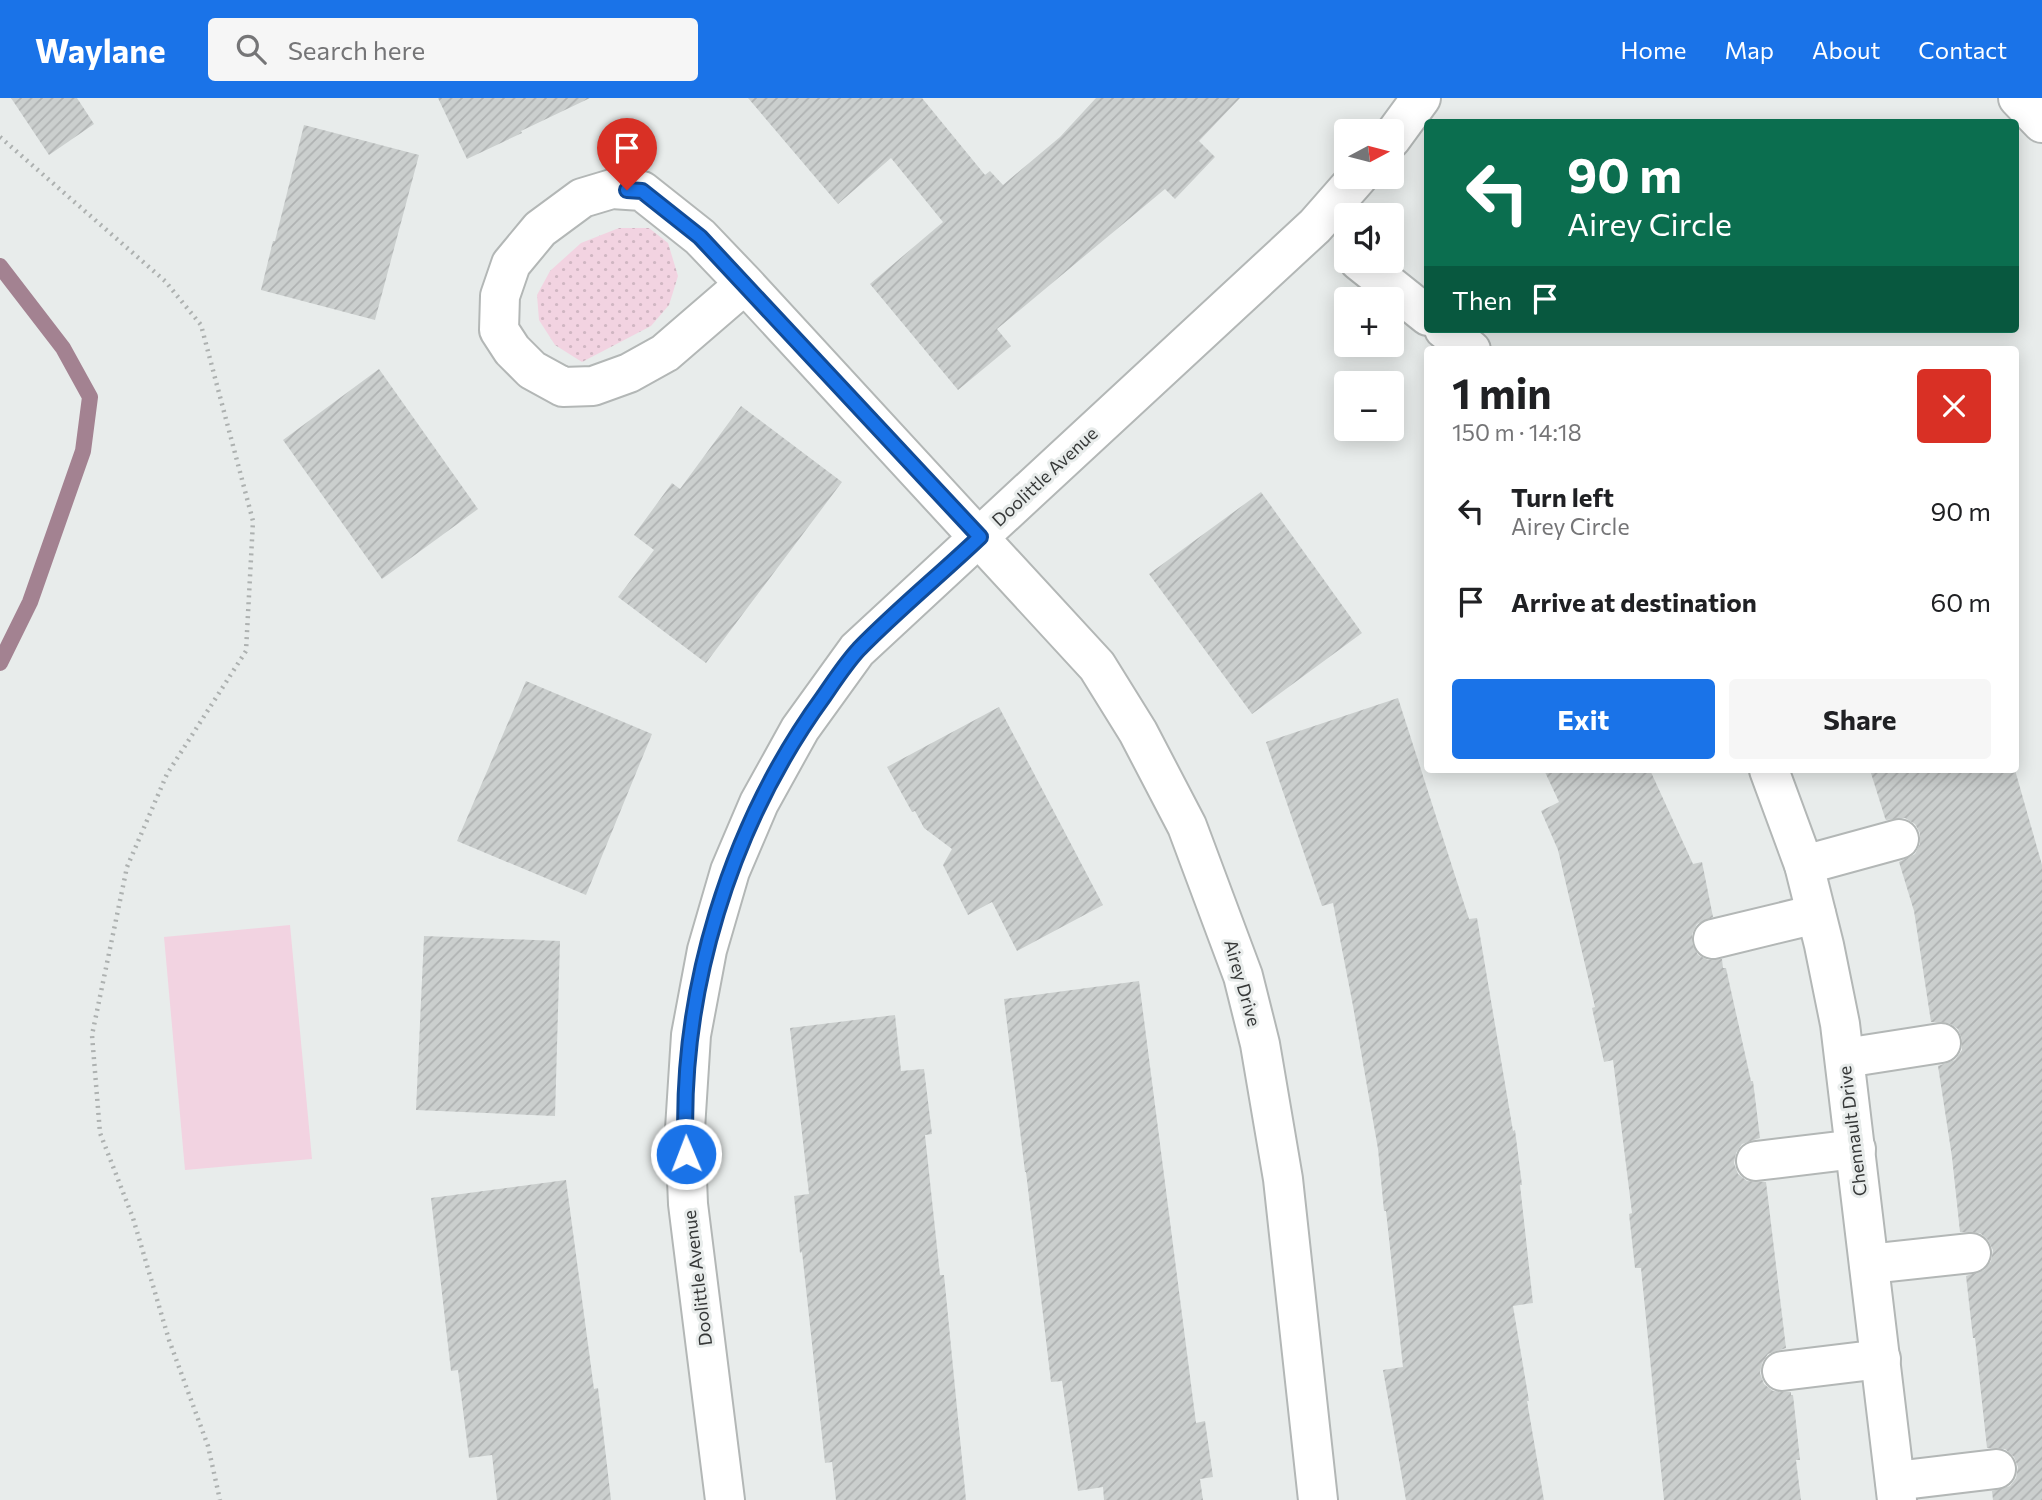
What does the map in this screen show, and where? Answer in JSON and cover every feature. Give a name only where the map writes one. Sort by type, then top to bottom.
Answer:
[{"type":"street","points":[[1404,121],[1420,98]]},
{"type":"street","points":[[2018,98],[2042,123]]},
{"type":"street","points":[[612,189],[642,191],[700,237],[745,284],[665,353],[629,373],[593,386],[563,387],[532,370],[512,350],[499,330],[500,296],[511,264],[540,229],[582,198],[612,189]]},
{"type":"street","name":"Doolittle Avenue","points":[[725,1500],[688,1204],[685,1129],[691,1035],[707,950],[730,871],[759,803],[800,729],[857,650],[1315,226],[1347,189]]},
{"type":"street","points":[[1315,226],[1334,241]]},
{"type":"street","points":[[1374,273],[1424,313]]},
{"type":"street","name":"Airey Drive","points":[[745,284],[1097,666],[1138,732],[1187,826],[1243,976],[1259,1044],[1283,1179],[1318,1500]]},
{"type":"street","points":[[1449,333],[1466,346]]},
{"type":"street","name":"Chennault Drive","points":[[1770,773],[1804,865],[1840,1024],[1896,1491]]},
{"type":"street","points":[[1804,865],[1899,839]]},
{"type":"street","points":[[1713,939],[1816,915]]},
{"type":"street","points":[[1845,1058],[1941,1043]]},
{"type":"street","points":[[1756,1161],[1856,1149]]},
{"type":"street","points":[[1869,1264],[1971,1252]]},
{"type":"street","points":[[1782,1371],[1881,1359]]},
{"type":"street","points":[[1896,1491],[1996,1469]]},
{"type":"path","points":[[0,137],[165,281],[201,325],[253,521],[247,651],[167,774],[127,867],[92,1035],[100,1133],[133,1218],[169,1340],[208,1446],[220,1500]]},
{"type":"shaded area","points":[[619,228],[649,228],[668,243],[678,276],[669,305],[651,326],[582,362],[555,345],[539,320],[537,295],[550,271],[581,243]]},
{"type":"shaded area","points":[[290,925],[312,1159],[185,1170],[164,937]]},
{"type":"building","points":[[11,98],[77,98],[94,124],[49,155]]},
{"type":"building","points":[[438,98],[590,98],[467,159]]},
{"type":"building","points":[[748,98],[922,98],[985,175],[990,171],[1003,185],[1060,137],[1096,98],[1240,98],[1199,141],[1215,157],[1175,199],[1165,189],[997,329],[1011,346],[958,390],[870,284],[943,222],[891,158],[838,204]]},
{"type":"building","points":[[304,125],[419,155],[375,320],[261,290]]},
{"type":"building","points":[[379,369],[478,509],[382,579],[283,440]]},
{"type":"building","points":[[741,406],[842,482],[706,663],[618,597],[654,550],[634,535],[672,483],[680,489]]},
{"type":"building","points":[[1261,492],[1362,633],[1252,714],[1149,574]]},
{"type":"building","points":[[526,681],[652,734],[586,895],[457,841]]},
{"type":"building","points":[[1398,698],[1469,919],[1477,918],[1513,1131],[1515,1130],[1522,1185],[1533,1303],[1513,1306],[1544,1500],[1406,1500],[1383,1370],[1403,1367],[1378,1149],[1353,1006],[1333,903],[1322,906],[1266,742]]},
{"type":"building","points":[[999,707],[1103,905],[1017,951],[992,902],[968,915],[943,865],[952,849],[924,828],[887,767]]},
{"type":"building","points":[[1545,773],[1651,773],[1693,864],[1702,862],[1713,917],[1697,924],[1692,934],[1692,943],[1698,955],[1708,960],[1722,959],[1723,968],[1726,968],[1753,1081],[1760,1138],[1742,1144],[1734,1163],[1738,1174],[1747,1181],[1766,1182],[1786,1348],[1768,1354],[1760,1373],[1764,1384],[1773,1391],[1791,1392],[1793,1395],[1801,1500],[1664,1500],[1641,1268],[1635,1268],[1629,1214],[1632,1213],[1613,1060],[1604,1062],[1592,1008],[1595,1007],[1558,850],[1541,811],[1559,802]]},
{"type":"building","points":[[1871,773],[2016,773],[2042,865],[2042,1500],[1993,1500],[1992,1491],[2010,1486],[2016,1478],[2018,1467],[2014,1457],[2005,1449],[1987,1448],[1966,1276],[1984,1270],[1991,1261],[1993,1250],[1988,1240],[1980,1233],[1960,1232],[1938,1066],[1955,1060],[1962,1050],[1962,1039],[1958,1029],[1949,1023],[1931,1022],[1914,911],[1899,862],[1915,854],[1920,844],[1920,833],[1915,824],[1905,818],[1886,820]]},
{"type":"building","points":[[424,936],[560,941],[555,1116],[416,1110]]},
{"type":"building","points":[[1139,981],[1196,1423],[1205,1421],[1213,1477],[1200,1479],[1203,1500],[1104,1500],[1103,1487],[1078,1491],[1062,1381],[1051,1382],[1025,1172],[1004,999]]},
{"type":"building","points":[[895,1015],[901,1071],[924,1069],[932,1134],[925,1135],[940,1275],[944,1275],[966,1500],[836,1500],[832,1462],[825,1463],[794,1196],[809,1194],[790,1028]]},
{"type":"building","points":[[566,1180],[594,1389],[598,1388],[611,1500],[497,1500],[492,1455],[469,1458],[458,1370],[451,1371],[431,1198]]},
{"type":"waterway","points":[[0,266],[63,348],[90,397],[83,451],[30,602],[0,663]]},
{"type":"route","points":[[627,190],[642,191],[700,237],[980,537],[857,650],[800,729],[759,803],[730,871],[707,950],[691,1035],[686,1154]]}]
